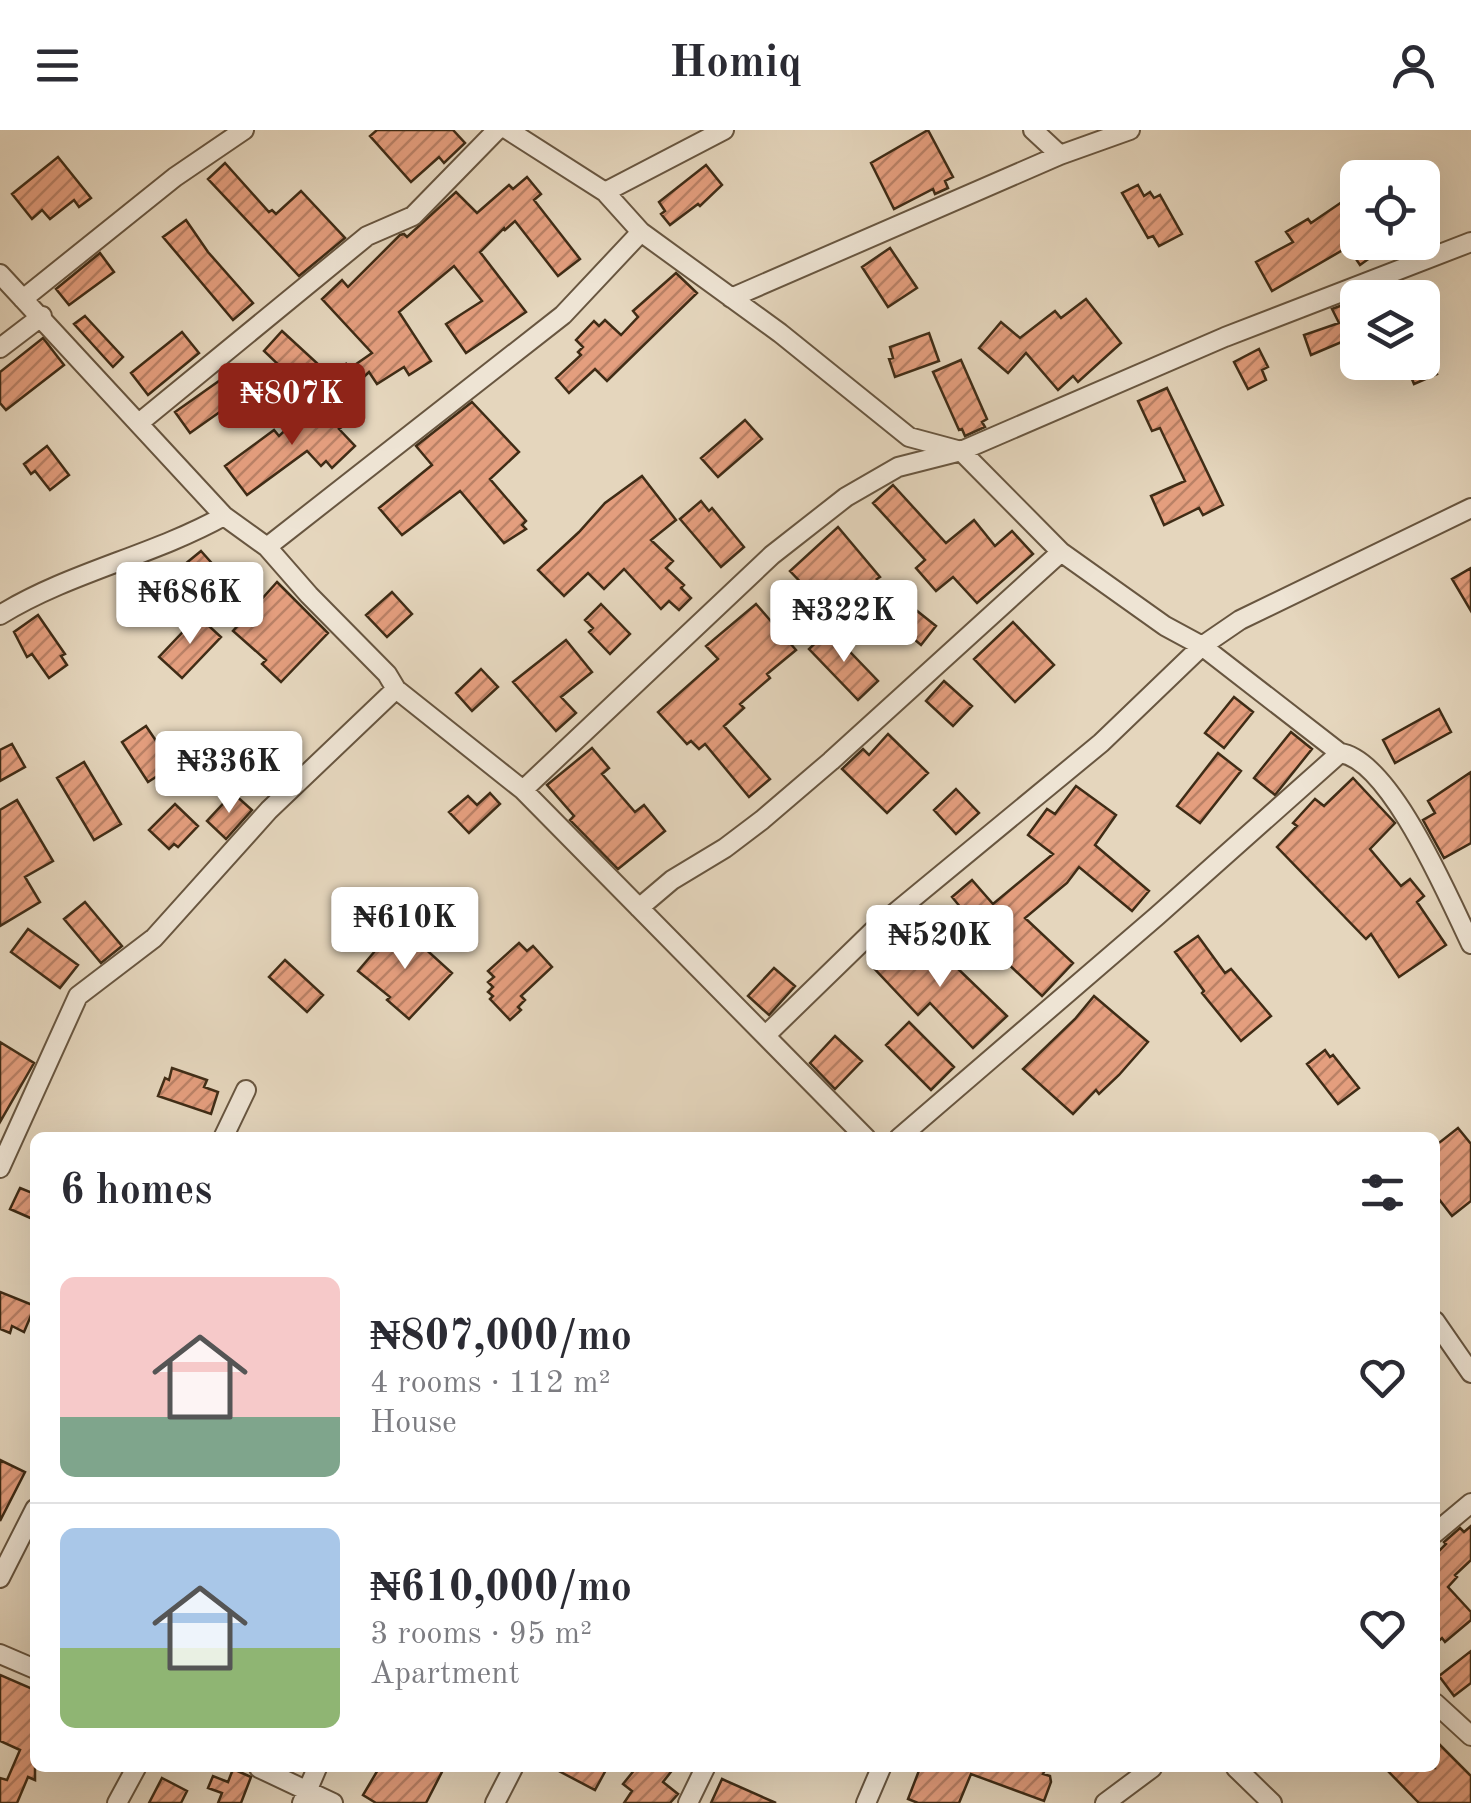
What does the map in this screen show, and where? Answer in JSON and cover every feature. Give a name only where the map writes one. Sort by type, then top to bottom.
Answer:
[{"type":"street","points":[[23,299],[175,177],[244,130]]},
{"type":"street","points":[[139,424],[367,236],[413,216],[497,130]]},
{"type":"street","points":[[508,130],[605,192],[641,232],[780,333],[909,437],[961,451],[1061,552],[1165,626],[1202,646],[1340,753],[1353,754],[1393,792],[1471,944]]},
{"type":"street","points":[[605,192],[724,130]]},
{"type":"street","points":[[1033,130],[1060,155]]},
{"type":"street","points":[[731,298],[1060,155],[1130,130]]},
{"type":"street","points":[[267,547],[563,315],[641,232]]},
{"type":"street","points":[[523,790],[772,555],[846,496],[898,467],[961,451],[1225,338],[1471,242]]},
{"type":"street","points":[[0,274],[224,516],[267,547],[309,596],[388,674],[396,688],[523,790],[860,1132]]},
{"type":"street","points":[[0,348],[42,316]]},
{"type":"street","points":[[766,1035],[873,931],[1100,743],[1202,646],[1240,620],[1471,508]]},
{"type":"street","points":[[0,615],[34,594],[192,534],[224,516]]},
{"type":"street","points":[[640,908],[672,880],[725,848],[831,761],[1061,552]]},
{"type":"street","points":[[0,1168],[78,996],[154,938],[269,810],[396,688]]},
{"type":"street","points":[[905,1132],[1340,753]]},
{"type":"street","points":[[225,1132],[246,1090]]},
{"type":"street","points":[[1440,1328],[1471,1373]]},
{"type":"street","points":[[1440,1529],[1471,1503]]},
{"type":"street","points":[[0,1578],[30,1519]]},
{"type":"street","points":[[0,1654],[30,1667]]},
{"type":"street","points":[[1440,1708],[1471,1736]]},
{"type":"street","points":[[117,1803],[134,1772]]},
{"type":"street","points":[[266,1772],[304,1796],[334,1803]]},
{"type":"street","points":[[304,1796],[314,1772]]},
{"type":"street","points":[[495,1803],[512,1772]]},
{"type":"street","points":[[688,1803],[703,1772]]},
{"type":"street","points":[[866,1803],[879,1772]]},
{"type":"street","points":[[1240,1772],[1272,1803]]},
{"type":"street","points":[[1105,1803],[1132,1774]]},
{"type":"building","points":[[377,130],[453,130],[465,143],[444,163],[439,157],[411,182],[370,136]]},
{"type":"building","points":[[928,130],[953,177],[945,181],[948,188],[935,194],[933,189],[894,209],[871,163]]},
{"type":"building","points":[[58,157],[91,198],[79,207],[74,200],[50,219],[42,210],[32,219],[12,194]]},
{"type":"building","points":[[225,163],[269,212],[276,214],[301,191],[345,238],[299,276],[208,179]]},
{"type":"building","points":[[706,165],[722,185],[700,206],[670,225],[661,214],[665,211],[659,202]]},
{"type":"building","points":[[527,177],[541,194],[534,200],[580,259],[558,276],[515,221],[480,252],[526,312],[466,353],[446,324],[482,301],[454,266],[399,312],[431,361],[409,375],[404,367],[377,384],[369,372],[349,391],[334,374],[372,353],[322,299],[342,280],[348,287],[400,235],[407,237],[456,192],[477,213],[509,185],[513,189]]},
{"type":"building","points":[[1138,185],[1144,196],[1150,192],[1154,198],[1160,195],[1182,234],[1159,246],[1153,236],[1148,238],[1122,193]]},
{"type":"building","points":[[1340,203],[1340,252],[1272,291],[1256,262],[1293,242],[1286,232],[1308,219],[1311,223]]},
{"type":"building","points":[[186,220],[253,303],[233,320],[163,237]]},
{"type":"building","points":[[890,248],[917,288],[888,307],[862,267]]},
{"type":"building","points":[[100,253],[114,272],[69,305],[56,289]]},
{"type":"building","points":[[676,273],[697,293],[607,381],[595,369],[569,393],[556,378],[581,355],[578,352],[583,347],[576,340],[594,321],[599,326],[605,320],[621,335],[638,317],[633,311]]},
{"type":"building","points":[[1086,299],[1121,343],[1078,382],[1073,376],[1058,390],[1026,353],[1008,373],[979,348],[1001,322],[1020,338],[1055,311],[1061,318]]},
{"type":"building","points":[[1340,306],[1340,343],[1311,355],[1304,335],[1339,323],[1332,309]]},
{"type":"building","points":[[85,316],[123,357],[113,367],[74,324]]},
{"type":"building","points":[[282,331],[331,376],[312,397],[264,351]]},
{"type":"building","points":[[182,332],[199,353],[148,395],[131,373]]},
{"type":"building","points":[[929,333],[939,361],[895,377],[890,347]]},
{"type":"building","points":[[43,338],[64,365],[6,410],[0,403],[0,372]]},
{"type":"building","points":[[1259,349],[1268,367],[1262,370],[1266,380],[1248,389],[1234,362]]},
{"type":"building","points":[[961,360],[987,419],[982,422],[985,427],[965,436],[933,372]]},
{"type":"building","points":[[226,376],[241,397],[190,433],[175,412]]},
{"type":"building","points":[[1167,388],[1223,505],[1203,515],[1199,508],[1164,525],[1151,496],[1185,481],[1160,428],[1152,431],[1138,401]]},
{"type":"building","points":[[318,400],[343,426],[339,429],[355,446],[332,468],[326,461],[321,466],[307,451],[247,495],[225,466],[274,430],[279,436]]},
{"type":"building","points":[[472,402],[519,452],[490,479],[526,521],[522,525],[526,529],[504,543],[460,491],[402,535],[379,508],[432,465],[416,446]]},
{"type":"building","points":[[745,420],[762,439],[718,477],[701,458]]},
{"type":"building","points":[[47,446],[69,475],[50,490],[24,464]]},
{"type":"building","points":[[642,476],[676,520],[651,540],[673,561],[666,568],[691,598],[679,610],[669,601],[661,609],[624,569],[604,589],[588,573],[564,596],[538,570],[605,503]]},
{"type":"building","points":[[893,485],[946,543],[974,520],[995,546],[1012,531],[1033,554],[977,603],[953,577],[936,591],[916,568],[925,560],[873,503]]},
{"type":"building","points":[[701,501],[709,511],[712,508],[744,547],[721,567],[680,519]]},
{"type":"building","points":[[838,527],[880,577],[877,579],[936,626],[921,645],[857,591],[832,615],[790,571]]},
{"type":"building","points":[[201,551],[218,570],[195,589],[179,569]]},
{"type":"building","points":[[1471,568],[1471,611],[1452,579]]},
{"type":"building","points":[[277,582],[328,633],[281,682],[262,664],[266,660],[233,631]]},
{"type":"building","points":[[392,592],[412,614],[387,637],[366,615]]},
{"type":"building","points":[[601,604],[630,634],[610,654],[589,632],[593,628],[585,620]]},
{"type":"building","points":[[756,604],[796,650],[767,674],[770,678],[740,704],[744,708],[724,726],[770,779],[749,797],[705,744],[699,749],[691,741],[687,744],[658,712],[718,659],[706,646]]},
{"type":"building","points":[[38,615],[65,654],[61,656],[67,665],[49,678],[32,654],[27,657],[14,632]]},
{"type":"building","points":[[198,616],[221,637],[182,678],[159,657]]},
{"type":"building","points":[[1013,622],[1054,665],[1015,702],[974,659]]},
{"type":"building","points":[[829,630],[878,681],[858,700],[809,649]]},
{"type":"building","points":[[566,640],[592,672],[561,697],[576,713],[556,731],[513,682]]},
{"type":"building","points":[[481,669],[498,687],[472,711],[456,693]]},
{"type":"building","points":[[944,681],[972,706],[953,726],[926,701]]},
{"type":"building","points":[[1234,697],[1253,712],[1224,748],[1205,733]]},
{"type":"building","points":[[1439,709],[1451,732],[1395,763],[1383,740]]},
{"type":"building","points":[[146,726],[173,766],[148,782],[122,742]]},
{"type":"building","points":[[1291,732],[1312,749],[1275,795],[1254,778]]},
{"type":"building","points":[[888,734],[928,773],[887,813],[842,769],[863,749],[869,755]]},
{"type":"building","points":[[12,744],[25,767],[0,781],[0,750]]},
{"type":"building","points":[[592,748],[609,768],[602,774],[635,812],[644,805],[665,831],[618,869],[570,820],[574,816],[547,785]]},
{"type":"building","points":[[1218,753],[1241,771],[1200,823],[1177,806]]},
{"type":"building","points":[[84,762],[121,824],[94,840],[57,778]]},
{"type":"building","points":[[1471,772],[1471,843],[1444,858],[1423,820],[1435,813],[1428,801]]},
{"type":"building","points":[[1353,778],[1395,823],[1370,849],[1401,886],[1410,879],[1424,896],[1417,902],[1446,945],[1399,977],[1371,934],[1366,939],[1277,847],[1315,799],[1324,806]]},
{"type":"building","points":[[1076,786],[1116,815],[1095,845],[1149,891],[1132,911],[1079,867],[1067,883],[1025,918],[1073,963],[1042,996],[1003,959],[952,897],[972,880],[993,904],[1053,854],[1028,835],[1047,809],[1055,814]]},
{"type":"building","points":[[956,789],[979,813],[956,834],[934,810]]},
{"type":"building","points":[[233,793],[252,810],[226,839],[207,821]]},
{"type":"building","points":[[490,793],[500,804],[469,833],[449,812],[468,796],[477,805]]},
{"type":"building","points":[[17,800],[53,861],[25,877],[40,902],[0,926],[0,810]]},
{"type":"building","points":[[175,804],[198,826],[178,847],[174,844],[169,849],[149,830]]},
{"type":"building","points":[[85,902],[122,946],[101,963],[64,919]]},
{"type":"building","points":[[398,924],[452,973],[409,1019],[358,971]]},
{"type":"building","points":[[28,929],[78,965],[60,988],[11,952]]},
{"type":"building","points":[[1198,936],[1225,973],[1231,969],[1271,1016],[1241,1041],[1175,952]]},
{"type":"building","points":[[926,938],[1007,1016],[973,1048],[930,1003],[918,1015],[870,964],[890,946],[903,961]]},
{"type":"building","points":[[519,943],[527,951],[533,946],[552,967],[521,996],[525,1000],[518,1007],[521,1010],[510,1020],[490,999],[493,996],[488,992],[493,987],[488,982],[494,977],[488,971]]},
{"type":"building","points":[[285,960],[323,995],[307,1012],[269,977]]},
{"type":"building","points":[[774,968],[795,986],[769,1015],[748,996]]},
{"type":"building","points":[[1094,996],[1148,1042],[1119,1075],[1099,1094],[1096,1090],[1073,1114],[1023,1069]]},
{"type":"building","points":[[909,1022],[954,1067],[931,1090],[886,1045]]},
{"type":"building","points":[[835,1036],[862,1061],[835,1089],[810,1063]]},
{"type":"building","points":[[0,1042],[34,1063],[0,1122]]},
{"type":"building","points":[[1325,1050],[1359,1088],[1338,1104],[1307,1064]]},
{"type":"building","points":[[172,1068],[207,1080],[204,1087],[218,1092],[211,1114],[158,1096]]},
{"type":"building","points":[[1458,1128],[1471,1144],[1471,1201],[1452,1216],[1440,1200],[1440,1142]]},
{"type":"building","points":[[20,1188],[30,1192],[30,1218],[10,1209]]},
{"type":"building","points":[[0,1292],[30,1304],[24,1332],[12,1326],[10,1333],[0,1329]]},
{"type":"building","points":[[0,1460],[25,1472],[0,1521]]},
{"type":"building","points":[[1471,1526],[1471,1560],[1448,1587],[1471,1612],[1471,1620],[1445,1642],[1440,1640],[1440,1550],[1460,1528],[1464,1532]]},
{"type":"building","points":[[1471,1651],[1471,1683],[1454,1696],[1440,1675]]},
{"type":"building","points":[[0,1675],[30,1688],[30,1772],[35,1772],[35,1780],[28,1777],[17,1803],[0,1803],[0,1778],[7,1780],[20,1750],[0,1741]]},
{"type":"building","points":[[1440,1745],[1471,1776],[1471,1803],[1419,1803],[1389,1772],[1440,1772]]},
{"type":"building","points":[[232,1772],[251,1777],[241,1803],[218,1803],[222,1793],[208,1788],[213,1776],[228,1782]]},
{"type":"building","points":[[377,1772],[442,1772],[426,1803],[376,1803],[363,1795]]},
{"type":"building","points":[[561,1772],[605,1772],[595,1790]]},
{"type":"building","points":[[633,1772],[671,1772],[663,1782],[678,1794],[670,1803],[624,1803],[632,1791],[623,1784]]},
{"type":"building","points":[[918,1772],[1044,1772],[1051,1782],[1044,1801],[971,1774],[959,1803],[918,1803],[908,1799]]},
{"type":"building","points":[[162,1778],[187,1791],[181,1803],[149,1803]]},
{"type":"building","points":[[722,1779],[776,1803],[711,1803]]}]
